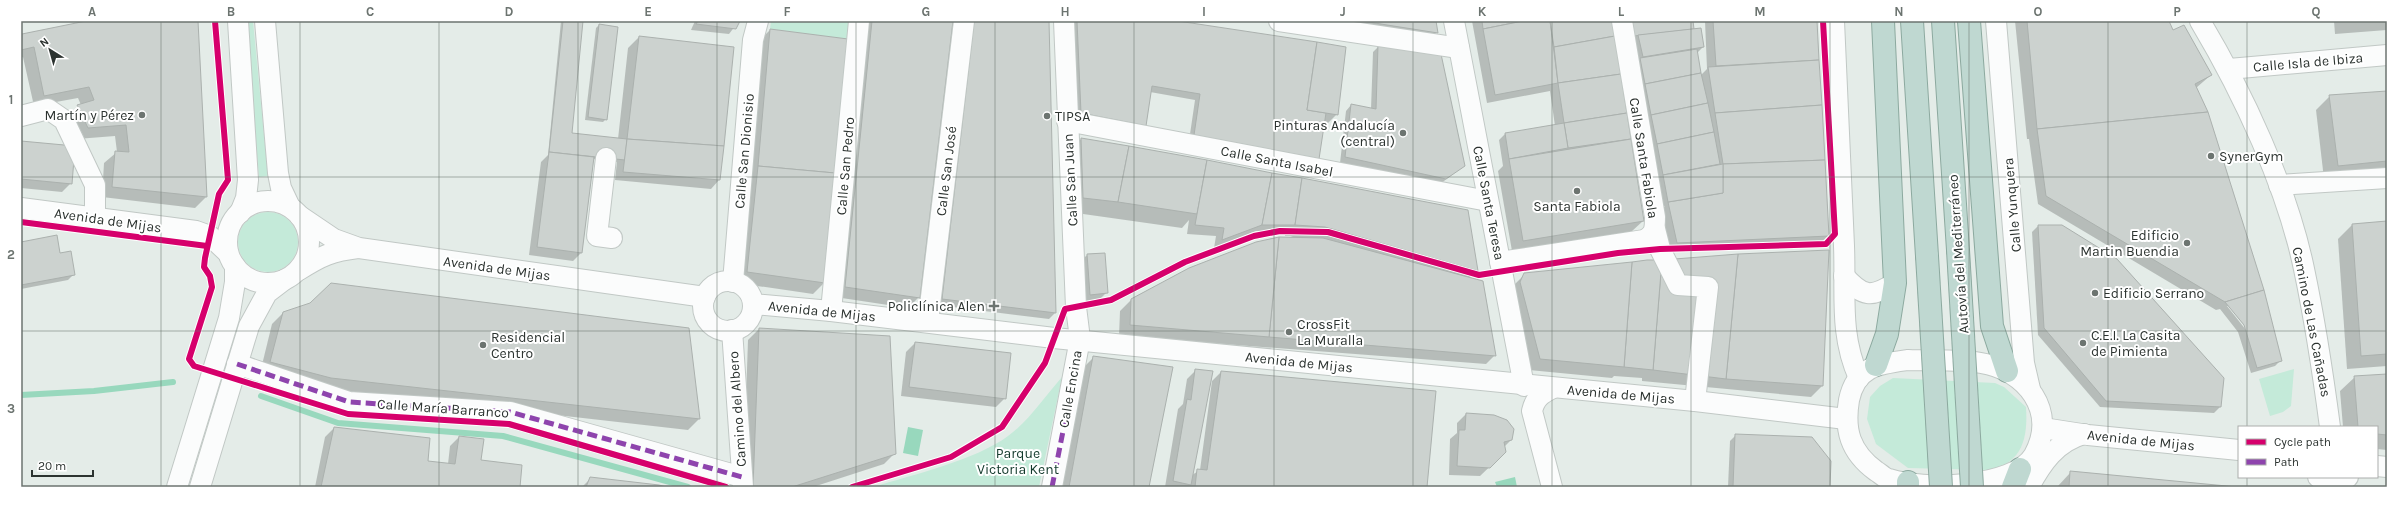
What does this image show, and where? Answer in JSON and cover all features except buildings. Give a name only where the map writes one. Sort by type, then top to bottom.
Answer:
[{"type":"highway","points":[[1868,371],[1887,334],[1895,283],[1883,21]]},
{"type":"highway","points":[[1912,21],[1941,487]]},
{"type":"highway","name":"Autovía del Mediterráneo","points":[[1943,21],[1972,487]]},
{"type":"highway","points":[[1969,21],[1992,326],[2007,371]]},
{"type":"street","points":[[177,487],[229,318],[235,282],[228,231],[246,198],[248,180],[248,141],[238,21]]},
{"type":"street","points":[[232,259],[246,277],[258,282],[270,283],[290,276],[304,263],[308,251],[309,239],[282,188],[278,173],[265,21]]},
{"type":"street","name":"Calle San Dionisio","points":[[733,282],[754,40],[758,21]]},
{"type":"street","name":"Calle San Pedro","points":[[831,311],[859,21]]},
{"type":"street","name":"Calle San José","points":[[928,322],[964,21]]},
{"type":"street","name":"Calle San Juan","points":[[1064,21],[1076,307],[1080,339]]},
{"type":"street","points":[[1279,21],[1459,48]]},
{"type":"street","name":"Calle Santa Teresa","points":[[1454,21],[1524,386]]},
{"type":"street","name":"Calle Santa Fabiola","points":[[1500,262],[1644,240],[1651,237],[1655,229],[1655,217],[1622,21]]},
{"type":"street","points":[[1834,21],[1846,336],[1850,357],[1868,371]]},
{"type":"street","name":"Calle Yunquera","points":[[1996,21],[2022,340],[2030,389]]},
{"type":"street","name":"Camino de Las Cañadas","points":[[2200,21],[2229,69],[2279,185],[2304,268],[2330,426]]},
{"type":"street","name":"Calle Isla de Ibiza","points":[[2229,69],[2387,56]]},
{"type":"street","points":[[21,116],[48,109],[64,120],[95,185],[95,218]]},
{"type":"street","name":"Calle Santa Isabel","points":[[1067,121],[1488,201]]},
{"type":"street","points":[[606,158],[597,236],[612,238]]},
{"type":"street","points":[[2279,185],[2387,178]]},
{"type":"street","points":[[238,214],[251,205],[264,201],[277,202],[295,212]]},
{"type":"street","name":"Avenida de Mijas","points":[[21,208],[196,231],[210,236],[232,259]]},
{"type":"street","name":"Avenida de Mijas","points":[[295,212],[334,238],[359,248],[705,297]]},
{"type":"street","name":"Avenida de Mijas","points":[[196,231],[212,227],[238,214]]},
{"type":"street","points":[[1655,229],[1660,249],[1678,285],[1708,287],[1696,401]]},
{"type":"street","name":"Avenida de Mijas","points":[[201,485],[237,364],[257,308],[266,293],[318,258],[333,251],[359,248]]},
{"type":"street","points":[[1844,276],[1857,291],[1868,294],[1881,292],[1895,283]]},
{"type":"street","points":[[733,282],[743,286],[749,292],[753,304],[752,314],[743,326],[732,330],[722,330],[710,322],[704,309],[705,297],[712,287],[719,283],[733,282]]},
{"type":"street","name":"Avenida de Mijas","points":[[753,304],[831,311],[1054,338],[1080,339],[1524,386],[1696,401],[1846,419]]},
{"type":"street","name":"Camino del Albero","points":[[732,330],[742,482]]},
{"type":"street","name":"Calle Encina","points":[[1052,487],[1080,339]]},
{"type":"street","points":[[2021,481],[2040,442],[2043,428],[2040,408],[2030,389],[2007,371],[1981,363],[1908,360],[1868,371],[1852,390],[1846,419],[1852,445],[1872,468],[1888,479],[1908,484],[1947,485],[1989,481],[2021,481],[2060,445],[2070,438],[2084,434]]},
{"type":"street","name":"Calle María Barranco","points":[[237,364],[349,402],[510,412],[742,482]]},
{"type":"street","points":[[1552,487],[1532,411],[1534,402],[1542,393],[1553,388]]},
{"type":"street","name":"Avenida de Mijas","points":[[2043,428],[2084,434],[2238,450]]},
{"type":"street","points":[[1872,468],[1872,487]]},
{"type":"street","points":[[2320,478],[2329,483],[2344,482]]},
{"type":"green space","points":[[245,21],[253,21],[268,176],[259,177]]},
{"type":"green space","points":[[771,21],[850,21],[848,39],[770,29]]},
{"type":"green space","points":[[268,212],[284,217],[289,221],[293,226],[298,242],[293,258],[289,263],[284,267],[268,272],[252,267],[247,263],[243,258],[238,242],[243,226],[247,221],[252,217]]},
{"type":"green space","points":[[2294,369],[2291,406],[2283,412],[2270,416],[2259,379]]},
{"type":"green space","name":"Parque Victoria Kent","points":[[1062,377],[1039,487],[873,487],[962,460],[995,445],[1023,423]]},
{"type":"green space","points":[[1893,378],[1995,383],[2004,387],[2026,407],[2026,429],[2021,447],[2016,455],[2009,461],[2000,467],[1989,470],[1908,468],[1876,444],[1867,419],[1870,397],[1880,386]]},
{"type":"shaded area","points":[[908,427],[923,430],[918,456],[903,453]]},
{"type":"shaded area","points":[[1515,477],[1517,487],[1497,487],[1495,482]]},
{"type":"waterway","points":[[21,395],[94,391],[173,382]]},
{"type":"waterway","points":[[261,396],[338,423],[503,436],[688,487]]},
{"type":"marked path","points":[[237,364],[349,402],[510,412],[742,477]]},
{"type":"marked path","points":[[1052,487],[1067,411]]},
{"type":"cycle path","points":[[215,21],[228,180],[219,194],[205,258],[204,267],[210,276],[212,287],[189,359],[194,366],[348,414],[509,424],[726,487]]},
{"type":"cycle path","points":[[852,487],[951,457],[1002,427],[1045,363],[1065,309],[1111,300],[1185,262],[1254,236],[1280,231],[1328,232],[1479,275],[1618,253],[1660,249],[1826,244],[1835,234],[1823,21]]},
{"type":"cycle path","points":[[21,222],[207,246]]},
{"type":"place","name":"Martín y Pérez","points":[[142,115]]},
{"type":"place","name":"TIPSA","points":[[1047,116]]},
{"type":"place","name":"Pinturas Andalucía (central)","points":[[1403,133]]},
{"type":"place","name":"SynerGym","points":[[2211,156]]},
{"type":"place","name":"Santa Fabiola","points":[[1577,191]]},
{"type":"place","name":"Edificio Martin Buendia","points":[[2187,243]]},
{"type":"place","name":"Edificio Serrano","points":[[2095,293]]},
{"type":"place","name":"Policlínica Alen","points":[[994,306]]},
{"type":"place","name":"CrossFit La Muralla","points":[[1289,332]]},
{"type":"place","name":"C.E.I. La Casita de Pimienta","points":[[2083,343]]},
{"type":"place","name":"Residencial Centro","points":[[483,345]]}]
